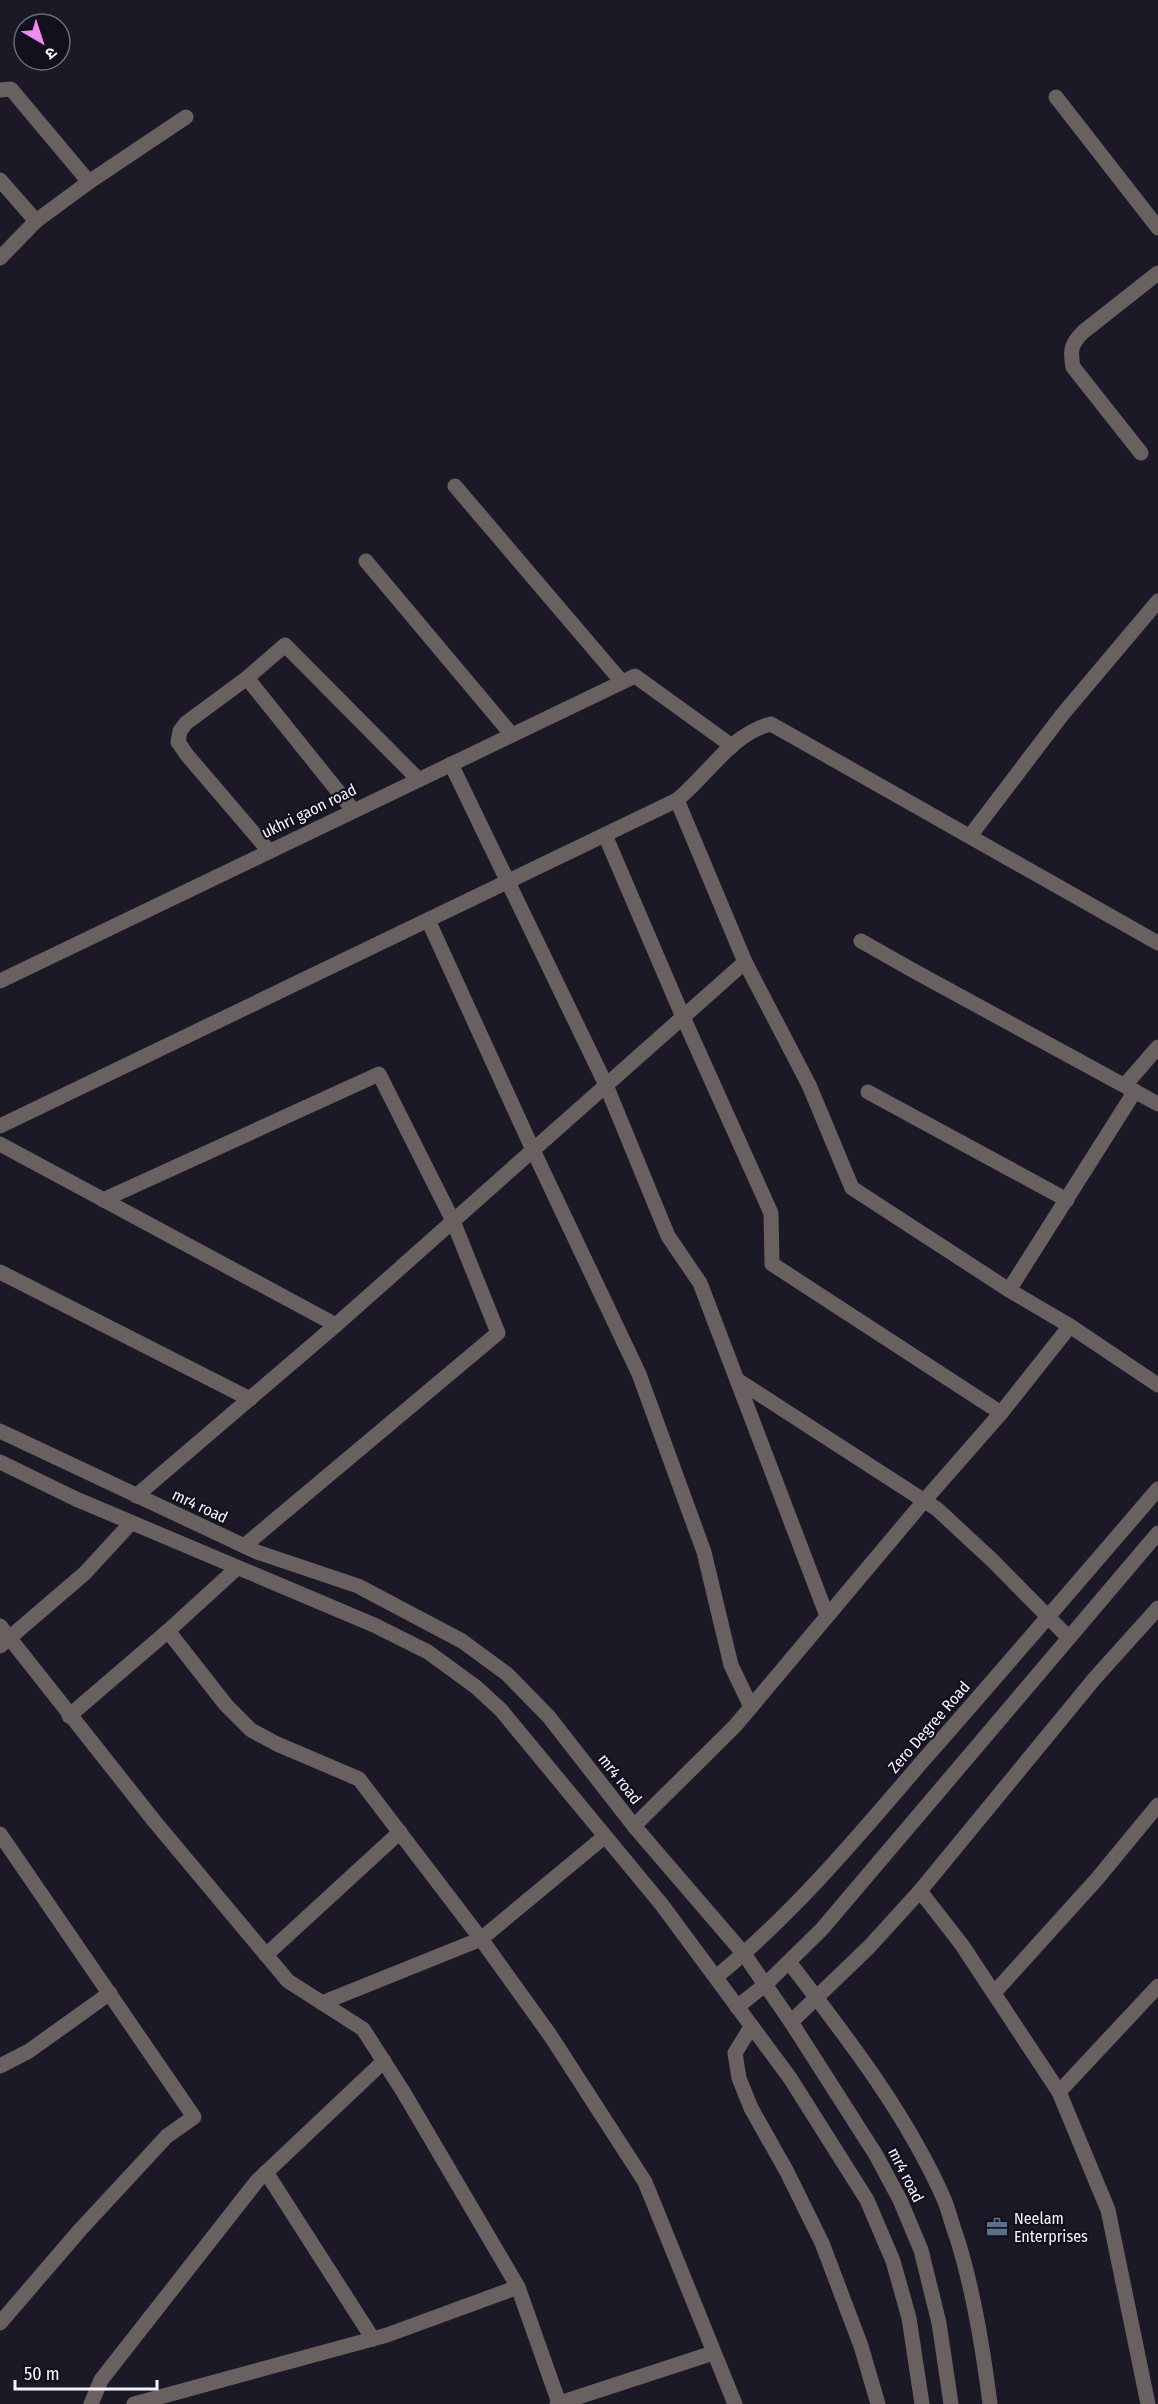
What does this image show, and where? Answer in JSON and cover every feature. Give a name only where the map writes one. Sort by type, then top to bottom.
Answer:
[{"type":"street","points":[[0,90],[11,89],[89,182]]},
{"type":"street","points":[[1056,97],[1158,228]]},
{"type":"street","points":[[0,258],[36,221],[89,182],[186,117]]},
{"type":"street","points":[[0,180],[36,221]]},
{"type":"street","points":[[1141,453],[1073,367],[1070,351],[1073,342],[1083,332],[1155,281]]},
{"type":"street","points":[[455,486],[628,679],[732,746]]},
{"type":"street","points":[[366,561],[512,735]]},
{"type":"street","points":[[970,836],[1062,715],[1158,601]]},
{"type":"street","points":[[269,851],[178,742],[180,731],[186,723],[247,678],[285,645],[418,779]]},
{"type":"street","points":[[247,678],[353,810]]},
{"type":"street","name":"ukhri gaon road","points":[[0,981],[628,679]]},
{"type":"street","points":[[0,1126],[677,800],[754,727],[771,724],[1158,943]]},
{"type":"street","points":[[451,764],[606,1085],[668,1236],[700,1283],[827,1616]]},
{"type":"street","points":[[677,800],[745,962],[809,1085],[852,1188],[1009,1290],[1070,1326],[1158,1386]]},
{"type":"street","points":[[605,834],[683,1017],[771,1213],[772,1264],[1001,1413]]},
{"type":"street","points":[[429,920],[533,1150],[639,1374],[704,1552],[731,1665],[751,1707]]},
{"type":"street","points":[[861,941],[1158,1104]]},
{"type":"street","points":[[136,1496],[336,1325],[745,962]]},
{"type":"street","points":[[1009,1290],[1066,1200],[1130,1088],[1158,1047]]},
{"type":"street","points":[[103,1200],[379,1074],[453,1221],[498,1333],[244,1546]]},
{"type":"street","points":[[868,1092],[1066,1200]]},
{"type":"street","points":[[0,1144],[336,1325]]},
{"type":"street","points":[[0,1272],[250,1399]]},
{"type":"street","points":[[634,1826],[735,1726],[1001,1413],[1070,1326]]},
{"type":"street","points":[[739,1381],[938,1509],[1049,1616],[1068,1638]]},
{"type":"street","name":"mr4 road","points":[[0,1431],[244,1546],[358,1586],[462,1641],[507,1674],[549,1717],[634,1826],[744,1954],[791,2022],[876,2155],[900,2200],[921,2250],[939,2323],[951,2404]]},
{"type":"street","points":[[0,1462],[131,1523],[374,1625],[428,1652],[476,1687],[501,1710],[662,1905],[716,1977],[790,2078],[867,2200],[893,2261],[909,2318],[922,2404]]},
{"type":"street","name":"Zero Degree Road","points":[[716,1977],[788,1912],[855,1839],[1158,1489]]},
{"type":"street","points":[[131,1523],[86,1573],[3,1637],[288,1981],[363,2029],[518,2287],[558,2404],[713,2353]]},
{"type":"street","points":[[737,2007],[765,1985],[822,1929],[1158,1533]]},
{"type":"street","points":[[69,1716],[237,1568]]},
{"type":"street","points":[[791,2022],[869,1947],[920,1891],[1095,1678],[1158,1608]]},
{"type":"street","points":[[168,1631],[226,1705],[251,1730],[277,1744],[359,1779],[481,1939],[550,2035],[645,2182],[735,2404]]},
{"type":"street","points":[[994,1993],[1097,1879],[1158,1805]]},
{"type":"street","points":[[266,1955],[400,1832]]},
{"type":"street","points":[[0,1834],[194,2117],[167,2136],[80,2230],[0,2323]]},
{"type":"street","points":[[322,2003],[481,1939],[604,1837]]},
{"type":"street","points":[[920,1891],[962,1945],[1059,2092],[1108,2210],[1148,2404]]},
{"type":"street","points":[[789,1962],[874,2077],[912,2137],[944,2200],[965,2263],[977,2312],[990,2404]]},
{"type":"street","points":[[1059,2092],[1158,1986]]},
{"type":"street","points":[[0,2066],[29,2051],[110,1993]]},
{"type":"street","points":[[751,2027],[735,2053],[738,2078],[751,2108],[787,2172],[822,2243],[861,2346],[878,2404]]},
{"type":"street","points":[[92,2404],[101,2380],[250,2190],[266,2172],[384,2061]]},
{"type":"street","points":[[266,2172],[373,2339]]},
{"type":"street","points":[[134,2404],[373,2339],[518,2287]]},
{"type":"place","name":"Neelam Enterprises","points":[[997,2227]]}]
